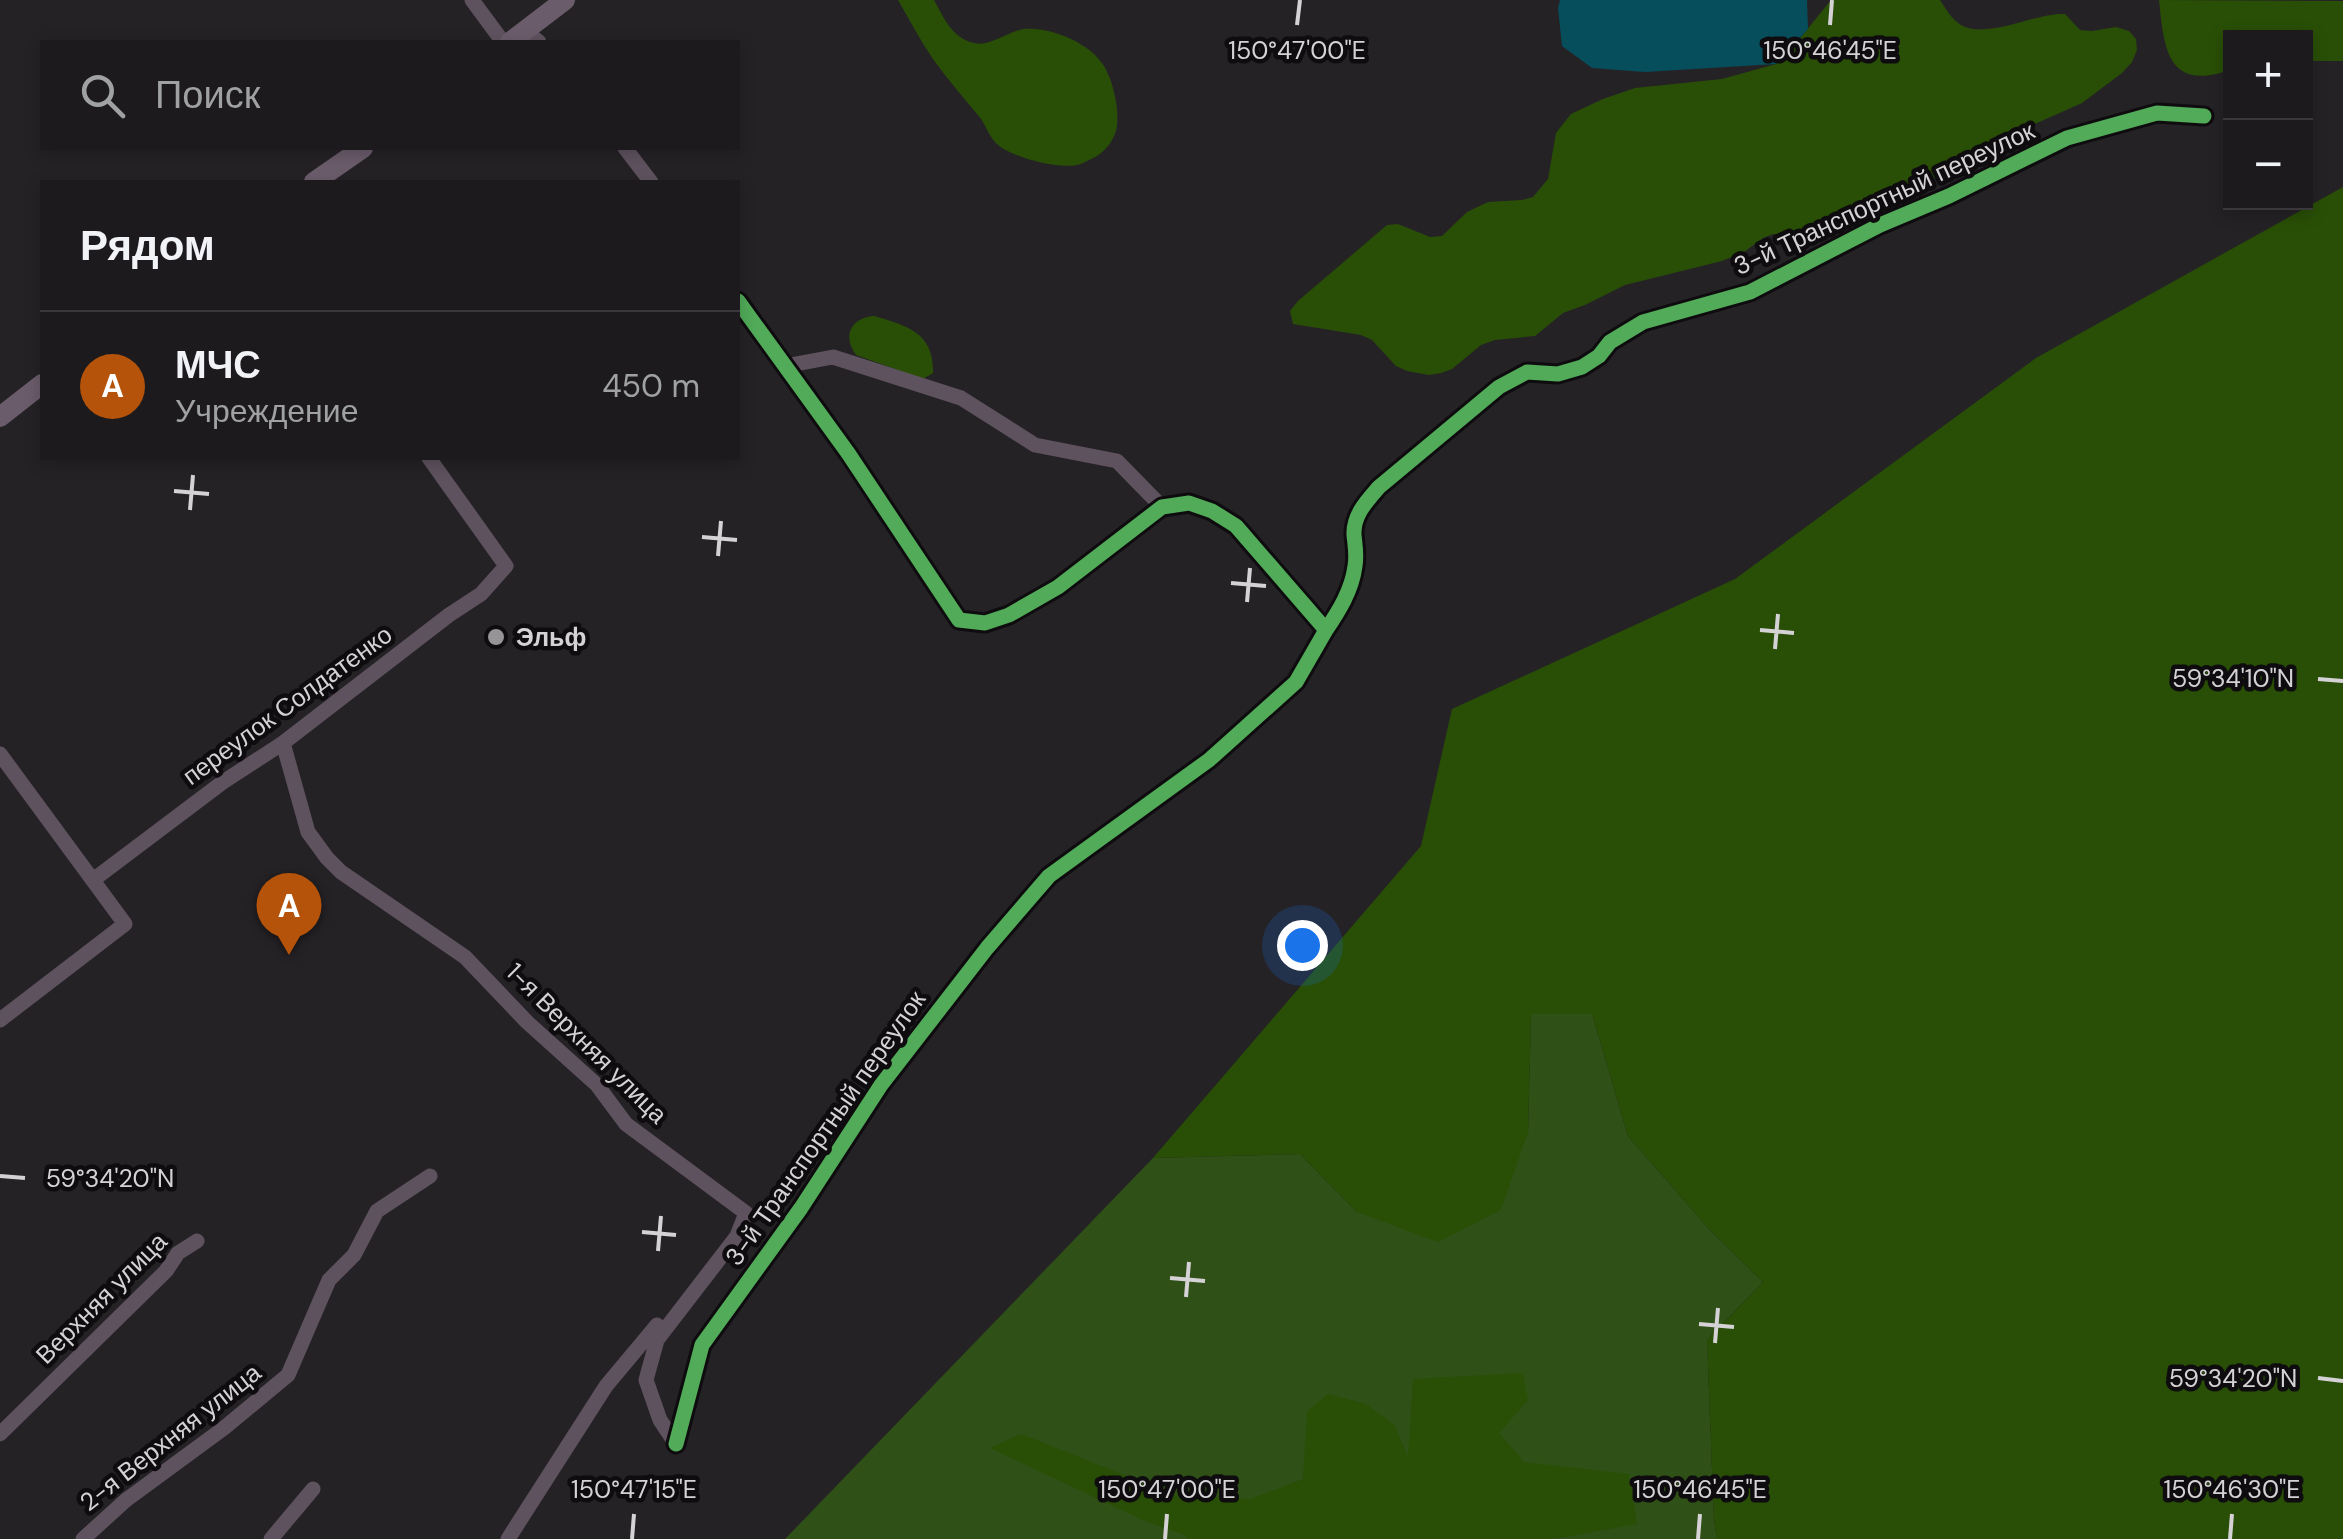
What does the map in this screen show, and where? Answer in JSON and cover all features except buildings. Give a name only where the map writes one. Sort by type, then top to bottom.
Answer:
[{"type":"main road","points":[[519,40],[565,0]]},
{"type":"main road","points":[[317,180],[360,150]]},
{"type":"main road","points":[[0,417],[40,386]]},
{"type":"street","points":[[472,0],[519,40]]},
{"type":"street","name":"3-й Транспортный переулок","points":[[676,1444],[702,1345],[802,1208],[881,1085],[987,948],[1049,876],[1208,760],[1296,682],[1342,605],[1355,570],[1353,529],[1362,506],[1379,488],[1499,386],[1527,372],[1558,374],[1582,368],[1610,342],[1643,322],[1750,292],[1880,225],[1950,196],[2067,138],[2157,113],[2204,116]]},
{"type":"street","points":[[627,150],[649,180]]},
{"type":"street","points":[[740,304],[848,453],[959,620],[984,623],[1010,615],[1058,587],[1162,507],[1189,503],[1212,510],[1236,526],[1326,630]]},
{"type":"street","points":[[785,366],[833,357],[961,398],[1034,445],[1117,462],[1162,507]]},
{"type":"street","name":"переулок Солдатенко","points":[[93,880],[481,594],[506,566],[430,460]]},
{"type":"street","name":"1-я Верхняя улица","points":[[283,742],[308,832],[327,858],[341,872],[466,957],[528,1022],[597,1085],[626,1124],[746,1214],[737,1236],[656,1340],[646,1380],[660,1420],[676,1444]]},
{"type":"street","points":[[0,754],[126,924],[0,1020]]},
{"type":"street","name":"2-я Верхняя улица","points":[[83,1539],[126,1500],[288,1375],[330,1280],[354,1255],[377,1211],[430,1176]]},
{"type":"street","name":"Верхняя улица","points":[[0,1434],[166,1272],[178,1252],[197,1241]]},
{"type":"street","points":[[508,1539],[606,1386],[658,1325],[677,1314]]},
{"type":"street","points":[[270,1539],[312,1489]]},
{"type":"green space","points":[[898,0],[934,0],[954,32],[974,43],[1034,29],[1080,43],[1098,58],[1113,87],[1117,118],[1112,141],[1096,157],[1068,166],[1036,161],[1004,149],[933,59]]},
{"type":"green space","points":[[1831,0],[1940,0],[1954,20],[1972,29],[1998,28],[2065,14],[2080,30],[2116,27],[2129,31],[2136,39],[2137,50],[2122,73],[2082,103],[2017,132],[1954,171],[1860,207],[1819,228],[1797,235],[1773,234],[1722,261],[1625,285],[1563,313],[1535,336],[1481,345],[1452,369],[1441,373],[1429,375],[1396,366],[1372,340],[1361,335],[1293,324],[1290,311],[1298,301],[1387,225],[1398,224],[1430,237],[1442,236],[1467,212],[1488,202],[1533,197],[1548,179],[1556,133],[1571,114],[1635,88],[1722,79],[1776,64]]},
{"type":"green space","points":[[2159,0],[2343,1],[2343,61],[2313,61],[2313,30],[2223,30],[2223,72],[2193,75],[2173,61],[2163,34]]},
{"type":"green space","points":[[2343,187],[2343,1539],[1717,1539],[1707,1340],[1763,1282],[1709,1229],[1628,1136],[1592,1014],[1531,1014],[1528,1132],[1501,1210],[1438,1242],[1357,1212],[1300,1154],[1153,1158],[1421,846],[1452,709],[1735,579],[2036,358],[2302,210],[2313,210],[2313,204]]},
{"type":"green space","points":[[874,316],[917,333],[929,349],[933,373],[923,379],[856,355],[850,341],[851,329],[860,320]]},
{"type":"green space","points":[[1531,1013],[1592,1014],[1628,1136],[1709,1229],[1763,1282],[1707,1340],[1717,1539],[785,1539],[1153,1158],[1300,1154],[1357,1212],[1528,1132]]},
{"type":"green space","points":[[1523,1373],[1528,1400],[1499,1433],[1524,1462],[1629,1474],[1637,1524],[1553,1539],[1187,1539],[990,1448],[1021,1434],[1174,1495],[1251,1499],[1303,1479],[1307,1411],[1328,1394],[1366,1404],[1395,1426],[1408,1457],[1413,1379]]},
{"type":"water","points":[[1560,0],[1807,0],[1808,29],[1776,64],[1645,72],[1592,68],[1562,46]]},
{"type":"cycle path","points":[[1326,630],[1351,583],[1356,558],[1354,528],[1366,503],[1379,487],[1499,387],[1527,372],[1558,374],[1582,367],[1599,356],[1610,342],[1643,322],[1750,292],[1880,225],[2067,138],[2157,113],[2204,116]]},
{"type":"cycle path","points":[[676,1444],[702,1345],[801,1208],[881,1085],[987,948],[1049,876],[1209,760],[1296,682],[1326,630],[1236,526],[1189,503],[1162,507],[1058,587],[1009,615],[985,623],[959,620],[848,453],[740,304]]},
{"type":"place","name":"Эльф","points":[[496,637]]},
{"type":"place","name":"МЧС","points":[[289,955]]}]
